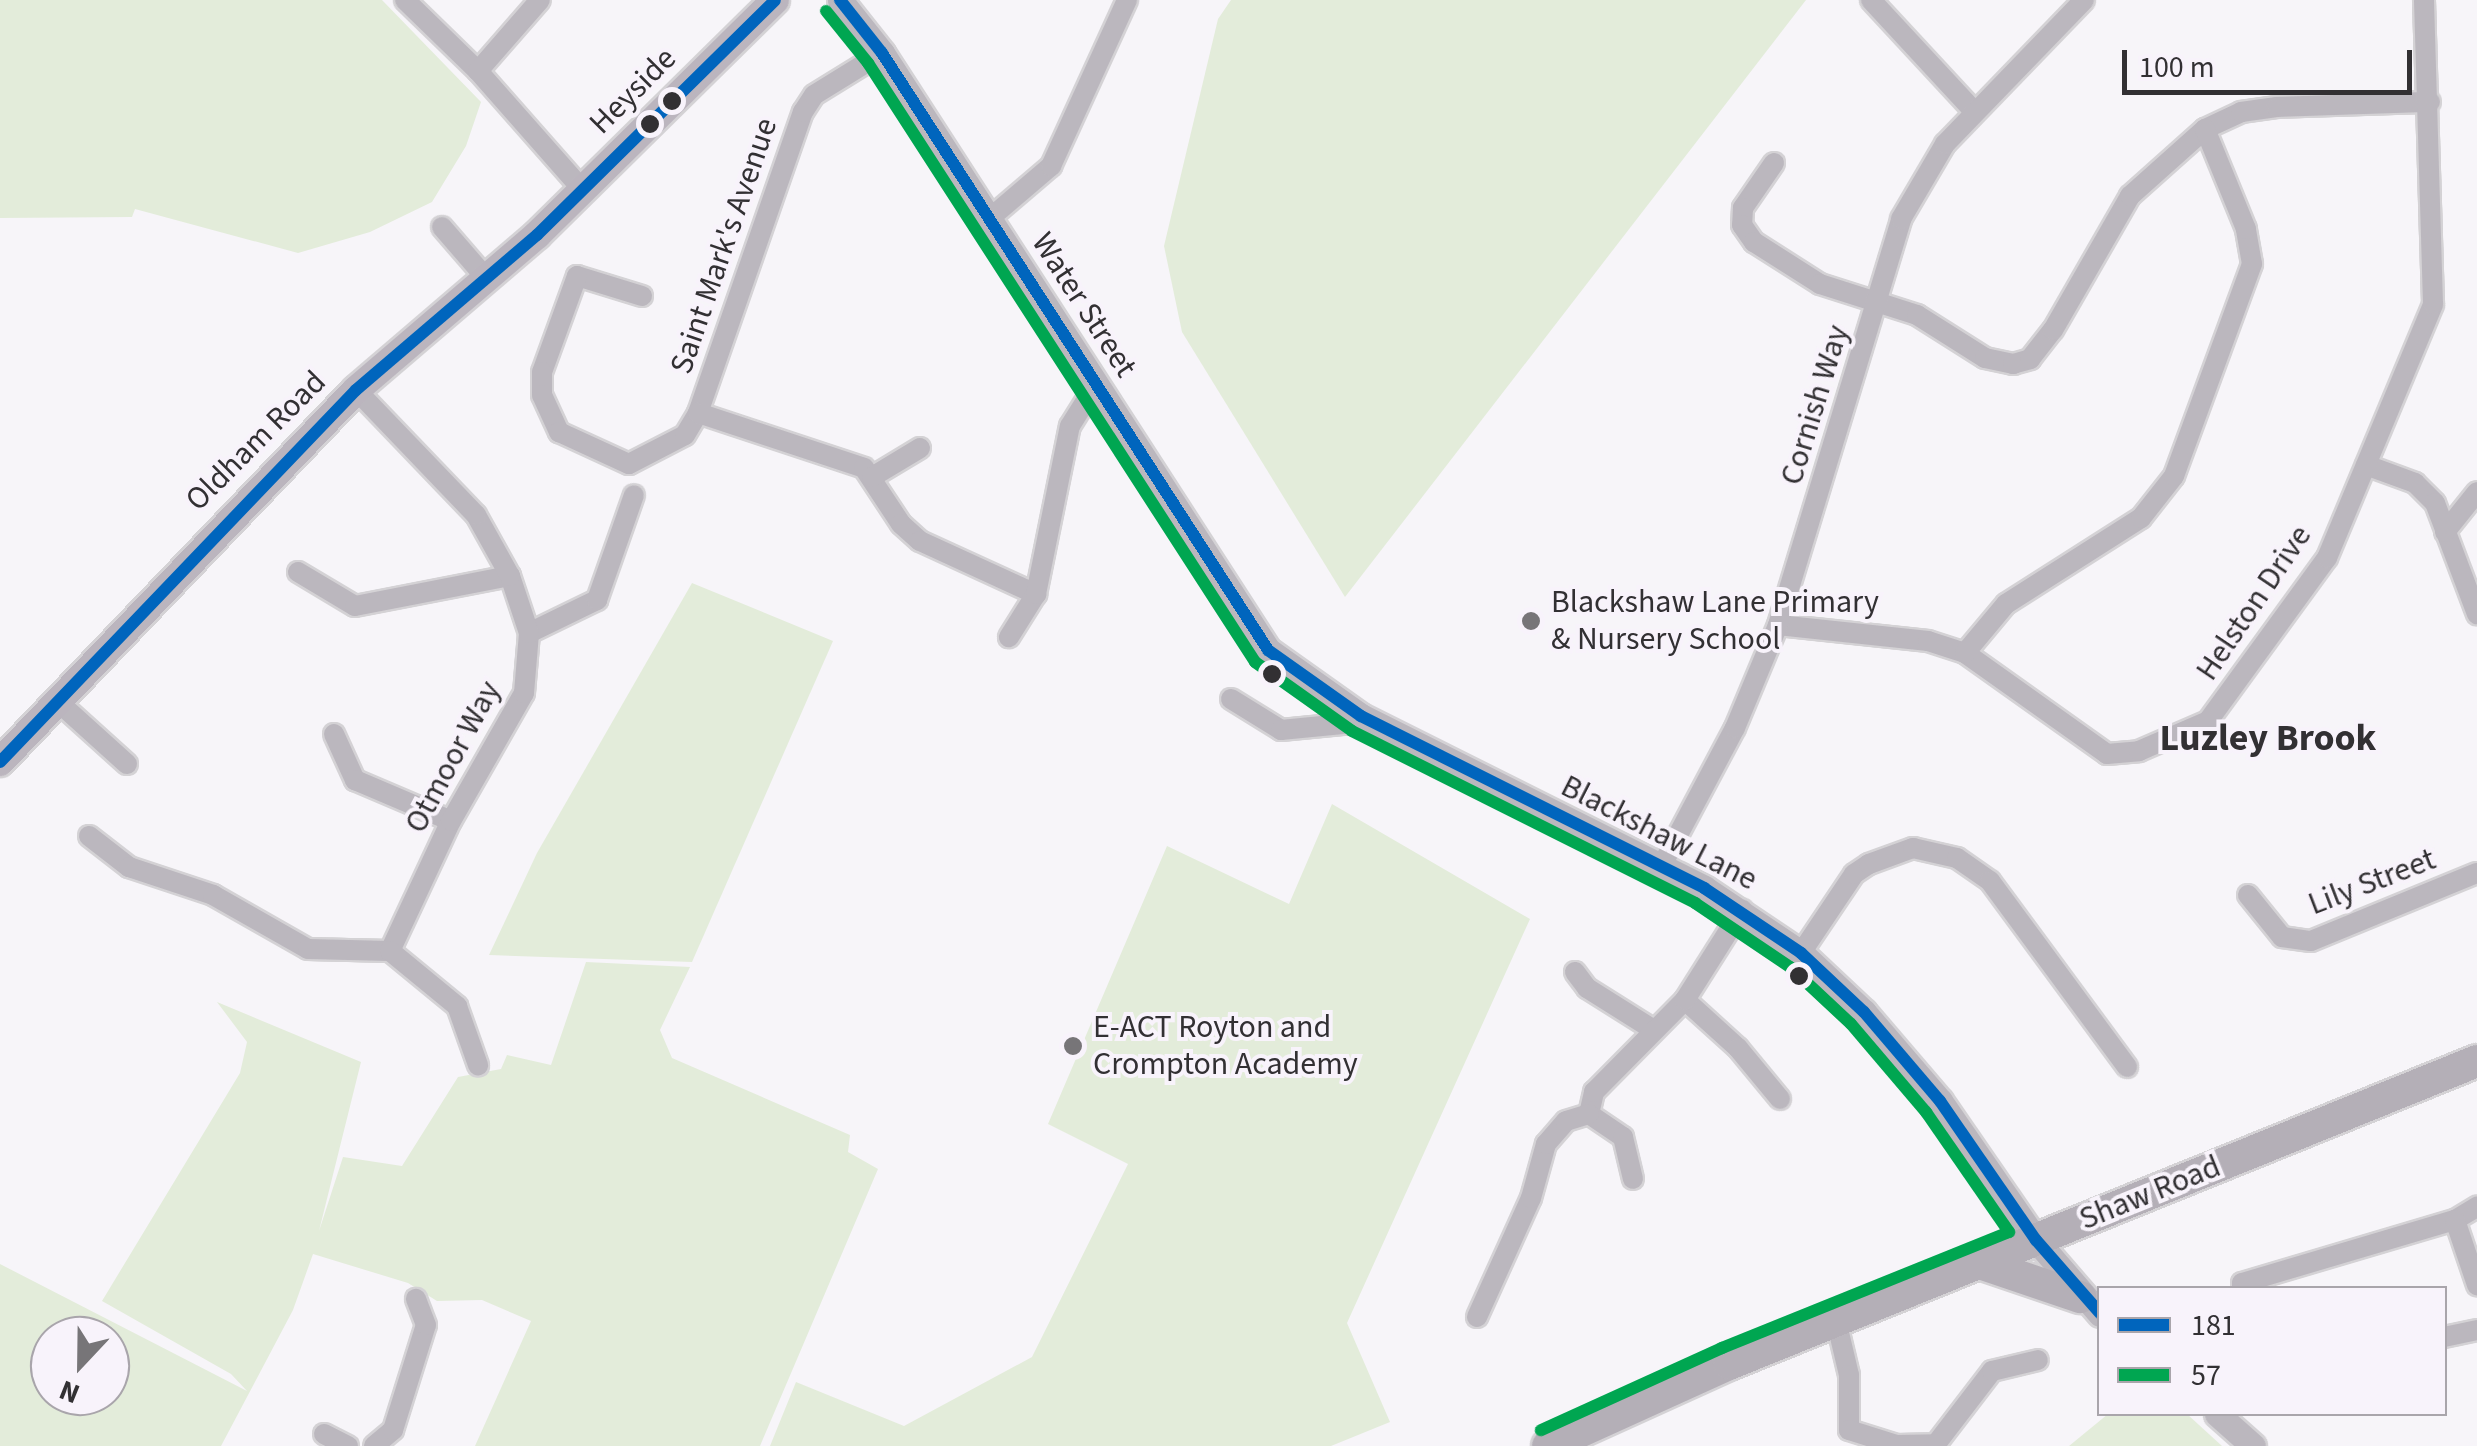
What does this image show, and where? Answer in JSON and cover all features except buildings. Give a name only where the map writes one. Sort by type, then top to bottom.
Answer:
[{"type":"main road","name":"Heyside","points":[[583,190],[775,0]]},
{"type":"main road","name":"Oldham Road","points":[[0,762],[55,699],[356,390],[583,190]]},
{"type":"main road","name":"Shaw Road","points":[[1548,1446],[1836,1320],[2477,1061]]},
{"type":"main road","points":[[1977,1262],[2090,1306]]},
{"type":"street","points":[[405,0],[478,70],[583,190]]},
{"type":"street","points":[[478,70],[540,0]]},
{"type":"street","name":"Water Street","points":[[840,0],[882,53],[1268,650]]},
{"type":"street","points":[[989,219],[1051,166],[1128,0]]},
{"type":"street","points":[[1872,0],[1973,110]]},
{"type":"street","name":"Cornish Way","points":[[1661,867],[1735,728],[1778,624],[1901,219],[1945,144],[1973,110],[2084,0]]},
{"type":"street","name":"Helston Drive","points":[[1778,624],[1928,641],[1965,652],[2108,754],[2189,732],[2234,692],[2327,558],[2433,304],[2424,0]]},
{"type":"street","name":"Saint Mark's Avenue","points":[[642,296],[577,276],[542,372],[550,422],[570,440],[629,464],[685,436],[698,413],[802,112],[814,95],[882,53]]},
{"type":"street","points":[[1774,163],[1743,208],[1745,234],[1820,284],[1917,315],[1996,364],[2030,359],[2130,196],[2205,128],[2241,112],[2430,102]]},
{"type":"street","points":[[1965,652],[2006,604],[2140,518],[2174,476],[2252,264],[2246,229],[2205,128]]},
{"type":"street","points":[[442,227],[486,278]]},
{"type":"street","points":[[1009,636],[1036,594],[1070,426],[1097,383]]},
{"type":"street","name":"Otmoor Way","points":[[356,390],[476,515],[510,576],[529,633],[524,693],[452,820],[390,951]]},
{"type":"street","points":[[698,413],[868,473],[901,524],[920,541],[1036,594]]},
{"type":"street","points":[[868,473],[920,448]]},
{"type":"street","points":[[2366,465],[2415,483],[2435,502],[2477,614]]},
{"type":"street","points":[[2446,532],[2477,492]]},
{"type":"street","points":[[529,633],[596,600],[634,495]]},
{"type":"street","points":[[298,572],[355,606],[510,576]]},
{"type":"street","name":"Blackshaw Lane","points":[[1268,650],[1361,716],[1742,910],[1801,953],[1864,1012],[1940,1101],[2036,1240],[2090,1306]]},
{"type":"street","points":[[55,699],[127,764]]},
{"type":"street","points":[[1231,699],[1281,730],[1353,723],[1361,716]]},
{"type":"street","points":[[334,734],[355,780],[452,820]]},
{"type":"street","points":[[89,836],[129,867],[213,895],[308,949],[390,951],[457,1006],[478,1066]]},
{"type":"street","points":[[1801,953],[1854,874],[1869,864],[1913,848],[1958,858],[1990,881],[2127,1066]]},
{"type":"street","name":"Lily Street","points":[[2248,895],[2282,937],[2311,941],[2477,873]]},
{"type":"street","points":[[1589,1114],[1594,1092],[1652,1029],[1685,1000],[1742,910]]},
{"type":"street","points":[[1575,972],[1587,988],[1652,1029]]},
{"type":"street","points":[[1685,1000],[1738,1048],[1780,1099]]},
{"type":"street","points":[[1477,1317],[1531,1198],[1546,1144],[1566,1120],[1589,1114],[1623,1137],[1633,1179]]},
{"type":"street","points":[[2242,1286],[2242,1282],[2455,1220],[2477,1207]]},
{"type":"street","points":[[2455,1220],[2477,1285]]},
{"type":"street","points":[[374,1446],[393,1430],[426,1325],[416,1299]]},
{"type":"street","points":[[1836,1320],[1848,1375],[1849,1430],[1897,1445],[1936,1444],[1992,1371],[2038,1360]]},
{"type":"street","points":[[2447,1337],[2477,1330]]},
{"type":"street","points":[[2225,1416],[2253,1446]]},
{"type":"street","points":[[324,1434],[348,1446]]},
{"type":"green space","points":[[0,0],[382,0],[481,102],[466,146],[432,202],[370,232],[298,253],[135,209],[132,217],[0,218]]},
{"type":"green space","points":[[1231,0],[1806,0],[1345,597],[1182,332],[1164,246],[1218,19]]},
{"type":"green space","points":[[692,583],[833,641],[692,962],[489,955],[537,853]]},
{"type":"green space","points":[[1332,804],[1530,919],[1347,1323],[1390,1422],[1331,1446],[770,1446],[796,1382],[904,1426],[1032,1357],[1128,1164],[1048,1124],[1167,846],[1289,904]]},
{"type":"green space","points":[[586,962],[690,967],[660,1030],[672,1058],[850,1135],[848,1152],[878,1169],[760,1446],[475,1446],[531,1321],[482,1300],[437,1301],[408,1283],[313,1254],[293,1310],[221,1446],[0,1446],[0,1264],[101,1316],[30,1316],[30,1416],[130,1416],[130,1331],[247,1391],[231,1374],[102,1301],[240,1073],[247,1042],[217,1002],[361,1062],[319,1231],[343,1157],[402,1166],[458,1077],[501,1069],[507,1055],[551,1065]]},
{"type":"green space","points":[[2106,1416],[2189,1416],[2222,1446],[2069,1446]]},
{"type":"transit line","name":"181","points":[[0,762],[356,390],[537,235],[775,0]]},
{"type":"transit line","name":"181","points":[[840,0],[882,53],[1268,650],[1361,716],[1704,888],[1801,953],[1864,1012],[1940,1101],[2036,1240],[2097,1310]]},
{"type":"transit line","name":"57","points":[[826,11],[868,63],[1255,662],[1352,731],[1695,903],[1790,967],[1851,1024],[1926,1112],[2009,1232],[1722,1348],[1541,1430]]},
{"type":"place","name":"Blackshaw Lane Primary & Nursery School","points":[[1531,621]]},
{"type":"place","name":"E-ACT Royton and Crompton Academy","points":[[1073,1046]]},
{"type":"district","name":"Luzley Brook","points":[[2268,739]]}]
